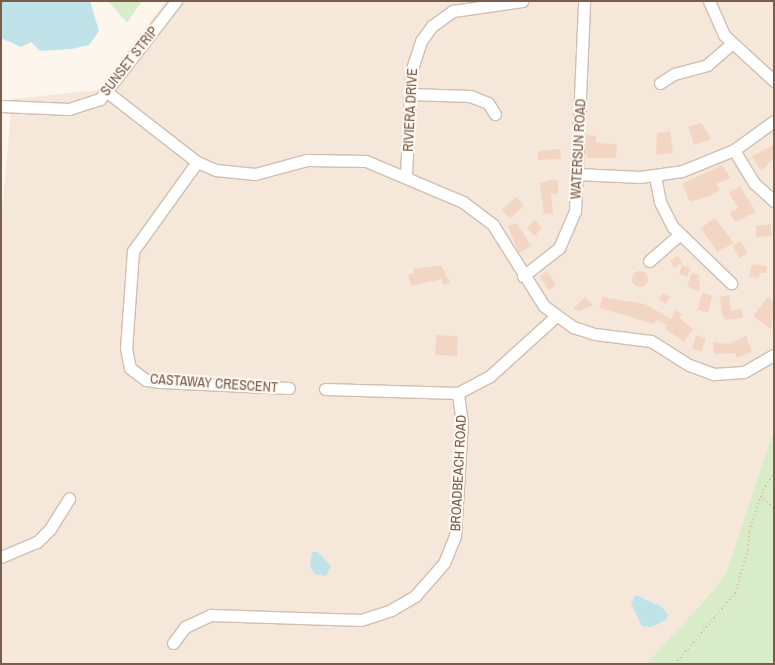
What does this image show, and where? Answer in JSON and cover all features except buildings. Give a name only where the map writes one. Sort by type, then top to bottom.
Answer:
[{"type":"street","name":"SUNSET STRIP","points":[[1,106],[76,108],[92,104],[107,92],[176,1]]},
{"type":"street","name":"RIVIERA DRIVE","points":[[406,175],[410,94],[415,52],[439,20],[462,8],[522,1]]},
{"type":"street","name":"WATERSUN ROAD","points":[[523,276],[546,261],[564,239],[575,210],[584,1]]},
{"type":"street","points":[[709,1],[716,24],[732,43],[774,81]]},
{"type":"street","points":[[660,83],[674,74],[707,65],[732,43]]},
{"type":"street","points":[[107,92],[197,162],[229,173],[255,174],[307,160],[352,159],[406,175],[463,202],[488,219],[523,276],[555,317],[595,334],[651,341],[689,365],[714,374],[751,370],[774,355]]},
{"type":"street","points":[[410,94],[470,96],[488,103],[495,114]]},
{"type":"street","points":[[577,174],[655,176],[696,167],[734,150],[774,121]]},
{"type":"street","points":[[734,150],[754,183],[774,201]]},
{"type":"street","name":"CASTAWAY CRESCENT","points":[[197,162],[133,251],[126,348],[130,368],[146,380],[160,382],[289,388]]},
{"type":"street","points":[[655,176],[663,208],[679,235],[730,283]]},
{"type":"street","points":[[649,261],[679,235]]},
{"type":"street","points":[[325,389],[458,394],[490,376],[555,317]]},
{"type":"street","name":"BROADBEACH ROAD","points":[[173,643],[185,627],[211,615],[361,620],[391,610],[416,596],[444,563],[455,536],[462,423],[458,394]]},
{"type":"street","points":[[1,556],[37,542],[54,524],[69,499]]},
{"type":"path","points":[[675,664],[735,593],[748,549],[749,531],[761,496],[774,473]]},
{"type":"path","points":[[761,496],[774,508]]},
{"type":"shaded area","points":[[166,1],[774,1],[774,429],[727,571],[714,590],[646,664],[1,664],[1,222],[12,99],[97,90]]},
{"type":"green space","points":[[108,1],[142,1],[127,23]]},
{"type":"green space","points":[[774,429],[774,664],[646,664],[714,590],[727,571]]},
{"type":"water","points":[[1,1],[90,1],[99,31],[89,45],[72,49],[40,51],[31,42],[21,47],[1,38]]},
{"type":"water","points":[[312,552],[318,552],[331,566],[326,576],[315,574],[310,567]]},
{"type":"water","points":[[636,595],[662,607],[668,615],[666,620],[651,627],[642,626],[631,603]]}]
